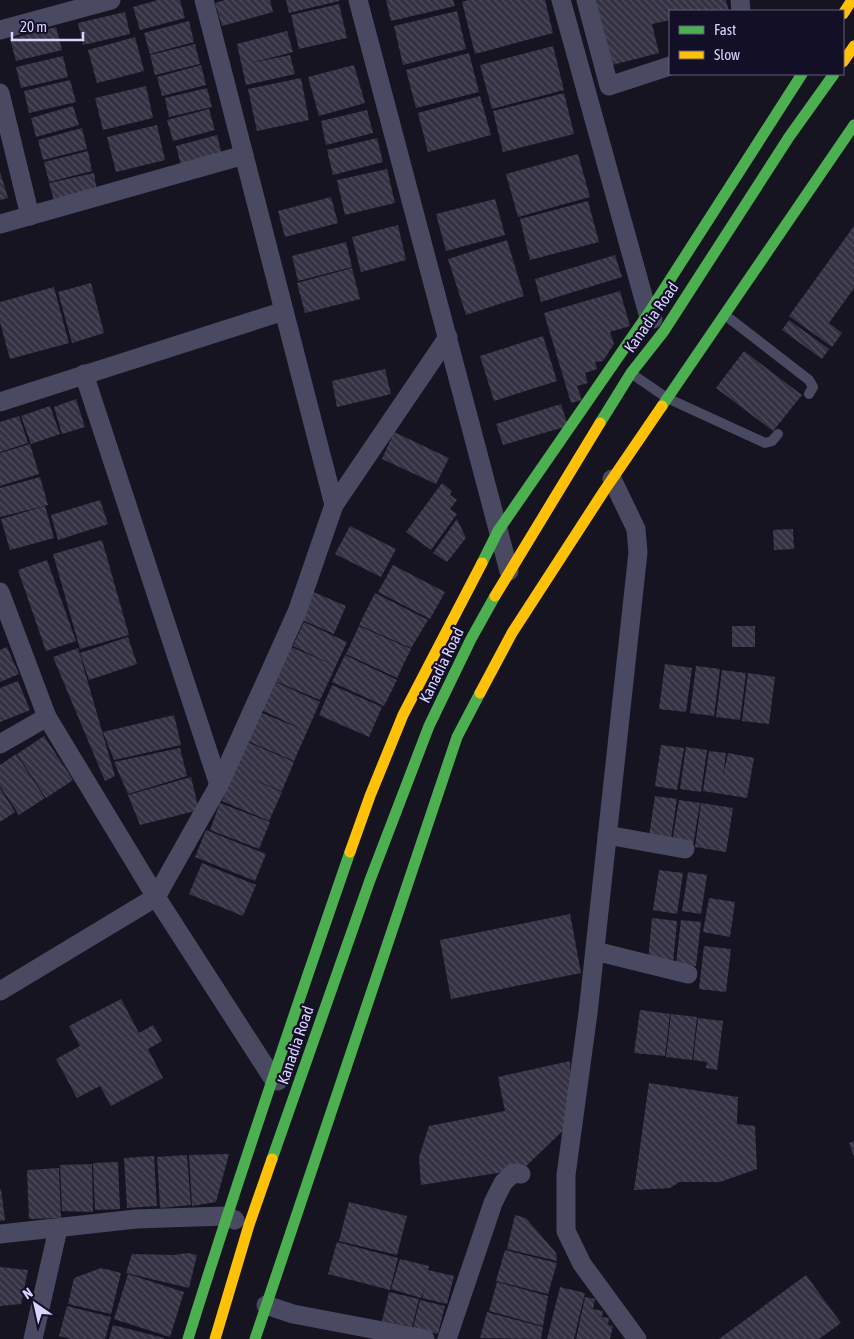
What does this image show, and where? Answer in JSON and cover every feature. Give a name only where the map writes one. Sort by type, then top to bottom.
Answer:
[{"type":"main road","points":[[844,12],[852,0]]},
{"type":"main road","points":[[844,61],[854,46]]},
{"type":"main road","points":[[188,1339],[272,1077],[357,876],[370,796],[416,720],[460,634],[498,531],[648,314],[801,75]]},
{"type":"main road","name":"Kanadia Road","points":[[215,1339],[249,1225],[294,1095],[357,876],[416,720],[460,634],[509,571],[631,373],[664,331],[789,137],[833,75]]},
{"type":"main road","points":[[255,1339],[457,738],[512,634],[612,479],[854,126]]},
{"type":"street","points":[[0,30],[111,0]]},
{"type":"street","points":[[204,0],[334,505]]},
{"type":"street","points":[[358,0],[509,571]]},
{"type":"street","points":[[562,0],[648,314],[664,331]]},
{"type":"street","points":[[586,0],[609,86],[669,66]]},
{"type":"street","points":[[0,93],[30,216]]},
{"type":"street","points":[[0,224],[244,154]]},
{"type":"street","points":[[0,402],[284,311]]},
{"type":"street","points":[[0,991],[156,897],[219,785],[297,612],[334,505],[448,337]]},
{"type":"street","points":[[84,374],[219,785]]},
{"type":"street","points":[[612,479],[636,529],[638,552],[595,951],[566,1175],[566,1231],[582,1264],[637,1339]]},
{"type":"street","points":[[0,592],[47,717],[156,897],[272,1077],[294,1095]]},
{"type":"street","points":[[0,744],[47,717]]},
{"type":"street","points":[[608,835],[685,849]]},
{"type":"street","points":[[595,951],[688,974]]},
{"type":"street","points":[[447,1339],[493,1202],[503,1183],[513,1173],[520,1174]]},
{"type":"street","points":[[0,1234],[136,1219],[226,1216],[249,1225]]},
{"type":"street","points":[[33,1339],[58,1229]]},
{"type":"street","points":[[266,1305],[293,1314],[425,1339]]},
{"type":"lane","points":[[724,314],[809,380],[813,387],[809,394]]},
{"type":"lane","points":[[631,373],[667,398],[764,443],[772,441],[778,434]]},
{"type":"building","points":[[158,0],[180,0],[185,18],[140,30],[133,7]]},
{"type":"building","points":[[225,0],[270,0],[273,12],[222,26],[215,3]]},
{"type":"building","points":[[286,0],[339,0],[339,1],[289,13]]},
{"type":"building","points":[[386,0],[453,0],[455,6],[391,21]]},
{"type":"building","points":[[468,0],[545,0],[553,33],[475,54],[462,2]]},
{"type":"building","points":[[595,0],[726,0],[729,10],[669,10],[669,20],[652,24],[659,53],[612,65]]},
{"type":"building","points":[[339,4],[347,38],[299,49],[291,15]]},
{"type":"building","points":[[457,11],[466,49],[403,65],[394,26]]},
{"type":"building","points":[[125,12],[130,34],[83,45],[78,23]]},
{"type":"building","points":[[189,21],[194,42],[150,54],[144,33]]},
{"type":"building","points":[[56,27],[62,50],[16,61],[10,39]]},
{"type":"building","points":[[287,31],[293,52],[251,63],[290,55],[295,74],[246,85],[237,44]]},
{"type":"building","points":[[135,37],[144,71],[97,83],[88,50]]},
{"type":"building","points":[[195,44],[200,64],[155,75],[150,55]]},
{"type":"building","points":[[553,46],[564,90],[492,109],[480,65]]},
{"type":"building","points":[[469,53],[479,92],[416,108],[406,70]]},
{"type":"building","points":[[63,56],[68,77],[21,88],[16,67]]},
{"type":"building","points":[[201,65],[206,85],[162,96],[157,77]]},
{"type":"building","points":[[354,65],[365,103],[319,116],[308,77]]},
{"type":"building","points":[[301,78],[309,120],[257,131],[248,89]]},
{"type":"building","points":[[70,80],[76,102],[29,113],[24,91]]},
{"type":"building","points":[[146,86],[153,118],[103,130],[95,98]]},
{"type":"building","points":[[207,88],[212,107],[169,117],[165,98]]},
{"type":"building","points":[[564,93],[574,134],[503,152],[493,111]]},
{"type":"building","points":[[480,96],[491,135],[428,152],[418,113]]},
{"type":"building","points":[[73,106],[79,125],[36,137],[31,118]]},
{"type":"building","points":[[209,109],[215,130],[173,141],[167,120]]},
{"type":"building","points":[[367,110],[373,133],[326,145],[321,121]]},
{"type":"building","points":[[157,125],[165,160],[116,172],[107,137]]},
{"type":"building","points":[[82,128],[87,149],[43,160],[38,140]]},
{"type":"building","points":[[217,135],[222,155],[181,166],[176,146]]},
{"type":"building","points":[[377,138],[383,162],[333,175],[327,150]]},
{"type":"building","points":[[88,151],[92,171],[49,182],[44,162]]},
{"type":"building","points":[[578,154],[590,197],[518,217],[506,174]]},
{"type":"building","points":[[387,169],[395,203],[345,215],[337,180]]},
{"type":"building","points":[[0,172],[8,198],[0,200]]},
{"type":"building","points":[[94,173],[97,191],[55,204],[49,183]]},
{"type":"building","points":[[331,197],[338,223],[285,237],[278,211]]},
{"type":"building","points":[[495,199],[505,235],[446,251],[436,214]]},
{"type":"building","points":[[588,201],[599,242],[530,260],[520,219]]},
{"type":"building","points":[[398,225],[406,260],[361,272],[352,237]]},
{"type":"building","points":[[854,226],[854,288],[829,323],[842,333],[832,347],[789,316]]},
{"type":"building","points":[[507,240],[524,296],[466,315],[448,259]]},
{"type":"building","points":[[346,242],[352,267],[298,281],[292,256]]},
{"type":"building","points":[[615,255],[622,277],[541,302],[535,279]]},
{"type":"building","points":[[352,268],[360,299],[305,313],[297,283]]},
{"type":"building","points":[[91,283],[104,333],[72,343],[58,292]]},
{"type":"building","points":[[54,287],[69,343],[10,359],[0,322],[0,302]]},
{"type":"building","points":[[620,291],[630,326],[610,332],[614,344],[603,361],[595,362],[597,369],[585,373],[588,383],[577,386],[582,400],[571,403],[544,313]]},
{"type":"building","points":[[789,320],[829,349],[822,359],[782,330]]},
{"type":"building","points":[[543,336],[557,381],[494,401],[480,356]]},
{"type":"building","points":[[744,351],[802,395],[773,431],[716,388]]},
{"type":"building","points":[[385,369],[391,394],[337,407],[332,381]]},
{"type":"building","points":[[76,399],[85,427],[62,434],[54,407]]},
{"type":"building","points":[[561,404],[568,426],[503,445],[496,424]]},
{"type":"building","points":[[50,406],[60,434],[31,444],[21,416]]},
{"type":"building","points":[[19,416],[28,443],[0,452],[0,422]]},
{"type":"building","points":[[394,432],[449,458],[436,484],[382,459]]},
{"type":"building","points":[[30,444],[39,474],[0,486],[0,453]]},
{"type":"building","points":[[40,477],[48,505],[0,517],[0,488]]},
{"type":"building","points":[[442,483],[452,491],[450,495],[457,500],[450,509],[457,514],[431,550],[406,532]]},
{"type":"building","points":[[100,500],[108,524],[58,540],[51,515]]},
{"type":"building","points":[[45,506],[54,538],[10,550],[1,519]]},
{"type":"building","points":[[457,519],[466,538],[447,562],[433,553]]},
{"type":"building","points":[[350,526],[396,549],[381,577],[335,554]]},
{"type":"building","points":[[793,529],[794,549],[774,550],[773,530]]},
{"type":"building","points":[[102,540],[129,635],[80,649],[53,554]]},
{"type":"building","points":[[47,560],[76,641],[46,651],[18,570]]},
{"type":"building","points":[[393,565],[445,592],[430,619],[378,592]]},
{"type":"building","points":[[311,591],[346,606],[334,634],[298,618]]},
{"type":"building","points":[[375,593],[428,620],[411,648],[359,625]]},
{"type":"building","points":[[304,622],[347,642],[320,700],[275,681],[291,647],[331,664],[293,646]]},
{"type":"building","points":[[359,626],[411,649],[397,678],[346,654]]},
{"type":"building","points":[[732,626],[755,626],[755,647],[732,647]]},
{"type":"building","points":[[128,637],[137,664],[89,680],[80,653]]},
{"type":"building","points":[[7,647],[19,674],[0,682],[0,650]]},
{"type":"building","points":[[78,648],[115,776],[105,781],[53,657]]},
{"type":"building","points":[[345,655],[397,680],[384,706],[332,682]]},
{"type":"building","points":[[665,664],[692,668],[686,712],[659,709]]},
{"type":"building","points":[[696,666],[720,669],[714,716],[690,713]]},
{"type":"building","points":[[722,670],[746,673],[740,720],[716,717]]},
{"type":"building","points":[[748,673],[775,677],[769,724],[742,721]]},
{"type":"building","points":[[271,680],[320,702],[294,761],[245,740],[257,711],[304,730],[257,708]]},
{"type":"building","points":[[18,681],[30,710],[0,722],[0,688]]},
{"type":"building","points":[[332,685],[382,707],[369,737],[319,715]]},
{"type":"building","points":[[174,715],[181,745],[114,760],[103,732]]},
{"type":"building","points":[[44,736],[73,780],[46,798],[17,754]]},
{"type":"building","points":[[245,741],[294,762],[282,791],[247,777],[282,792],[269,821],[222,801]]},
{"type":"building","points":[[661,745],[684,748],[677,790],[655,786]]},
{"type":"building","points":[[686,747],[707,750],[701,792],[680,789]]},
{"type":"building","points":[[180,748],[187,776],[128,794],[114,762]]},
{"type":"building","points":[[709,751],[726,753],[723,776],[728,753],[754,758],[747,798],[703,791]]},
{"type":"building","points":[[16,754],[45,798],[19,815],[0,786],[0,765]]},
{"type":"building","points":[[191,777],[199,810],[140,825],[128,795]]},
{"type":"building","points":[[0,788],[15,812],[0,822]]},
{"type":"building","points":[[655,796],[677,799],[671,839],[649,836]]},
{"type":"building","points":[[679,800],[700,803],[693,846],[672,842]]},
{"type":"building","points":[[220,803],[270,822],[259,849],[210,830]]},
{"type":"building","points":[[701,803],[733,808],[726,852],[695,847]]},
{"type":"building","points":[[206,830],[266,854],[255,881],[195,857]]},
{"type":"building","points":[[202,863],[256,885],[243,916],[189,894]]},
{"type":"building","points":[[659,870],[683,873],[677,914],[653,910]]},
{"type":"building","points":[[688,872],[707,875],[701,914],[682,911]]},
{"type":"building","points":[[709,898],[735,902],[730,937],[703,932]]},
{"type":"building","points":[[570,914],[581,973],[451,999],[440,940]]},
{"type":"building","points":[[652,918],[677,921],[673,963],[648,961]]},
{"type":"building","points":[[681,920],[701,922],[696,966],[676,963]]},
{"type":"building","points":[[704,946],[731,949],[726,992],[699,989]]},
{"type":"building","points":[[121,999],[139,1033],[153,1025],[162,1041],[148,1049],[163,1078],[111,1106],[100,1086],[77,1098],[56,1059],[80,1046],[69,1026]]},
{"type":"building","points":[[640,1010],[670,1014],[665,1056],[634,1053]]},
{"type":"building","points":[[671,1014],[697,1017],[692,1060],[666,1057]]},
{"type":"building","points":[[698,1018],[723,1021],[717,1070],[706,1068],[707,1062],[693,1060]]},
{"type":"building","points":[[570,1061],[572,1122],[523,1169],[421,1185],[419,1157],[429,1126],[505,1111],[498,1077]]},
{"type":"building","points":[[649,1083],[738,1097],[737,1124],[755,1126],[757,1169],[720,1182],[679,1182],[670,1188],[634,1190]]},
{"type":"building","points":[[854,1141],[854,1157],[849,1143]]},
{"type":"building","points":[[229,1154],[216,1202],[192,1206],[189,1155]]},
{"type":"building","points":[[187,1155],[191,1205],[160,1208],[157,1157]]},
{"type":"building","points":[[154,1156],[157,1206],[127,1208],[124,1158]]},
{"type":"building","points":[[118,1162],[120,1209],[95,1210],[93,1163]]},
{"type":"building","points":[[92,1164],[93,1212],[62,1211],[60,1165]]},
{"type":"building","points":[[59,1168],[61,1218],[29,1219],[27,1170]]},
{"type":"building","points":[[0,1190],[5,1220],[0,1221]]},
{"type":"building","points":[[349,1202],[407,1216],[397,1255],[339,1241]]},
{"type":"building","points":[[515,1215],[526,1218],[556,1253],[557,1261],[507,1249]]},
{"type":"building","points":[[337,1242],[398,1258],[390,1290],[328,1274]]},
{"type":"building","points":[[505,1250],[557,1263],[548,1294],[496,1281]]},
{"type":"building","points":[[187,1253],[197,1255],[189,1288],[126,1273],[132,1254],[174,1255]]},
{"type":"building","points":[[400,1259],[429,1266],[428,1270],[454,1276],[447,1304],[422,1298],[425,1287],[421,1298],[391,1289]]},
{"type":"building","points":[[0,1267],[28,1270],[21,1304],[0,1306]]},
{"type":"building","points":[[101,1268],[121,1273],[111,1314],[68,1304],[74,1278]]},
{"type":"building","points":[[128,1274],[184,1292],[170,1337],[114,1319]]},
{"type":"building","points":[[806,1275],[841,1323],[819,1339],[719,1339]]},
{"type":"building","points":[[497,1282],[548,1296],[543,1326],[489,1311]]},
{"type":"building","points":[[560,1287],[585,1293],[574,1339],[547,1339]]},
{"type":"building","points":[[389,1292],[419,1299],[412,1327],[382,1321]]},
{"type":"building","points":[[585,1297],[595,1299],[593,1309],[603,1311],[602,1317],[609,1318],[608,1325],[613,1326],[610,1339],[576,1339]]},
{"type":"building","points":[[420,1300],[445,1306],[438,1334],[413,1328]]},
{"type":"building","points":[[67,1306],[111,1317],[105,1339],[72,1339],[59,1336]]},
{"type":"building","points":[[487,1312],[543,1327],[541,1339],[480,1338]]},
{"type":"building","points":[[113,1325],[164,1338],[164,1339],[109,1339]]},
{"type":"traffic: fast","points":[[482,563],[498,531],[648,314],[801,75]]},
{"type":"traffic: fast","points":[[600,423],[631,373],[664,331],[789,137],[833,75]]},
{"type":"traffic: fast","points":[[662,406],[854,125]]},
{"type":"traffic: fast","points":[[272,1159],[370,880],[429,726],[471,639],[495,596]]},
{"type":"traffic: fast","points":[[255,1339],[457,737],[480,693]]},
{"type":"traffic: fast","points":[[188,1339],[267,1095],[350,852]]},
{"type":"traffic: slow","points":[[844,12],[852,0]]},
{"type":"traffic: slow","points":[[844,61],[854,46]]},
{"type":"traffic: slow","points":[[480,693],[512,633],[604,491],[662,406]]},
{"type":"traffic: slow","points":[[495,596],[600,423]]},
{"type":"traffic: slow","points":[[350,852],[370,796],[403,715],[482,563]]},
{"type":"traffic: slow","points":[[215,1339],[249,1225],[272,1159]]}]
